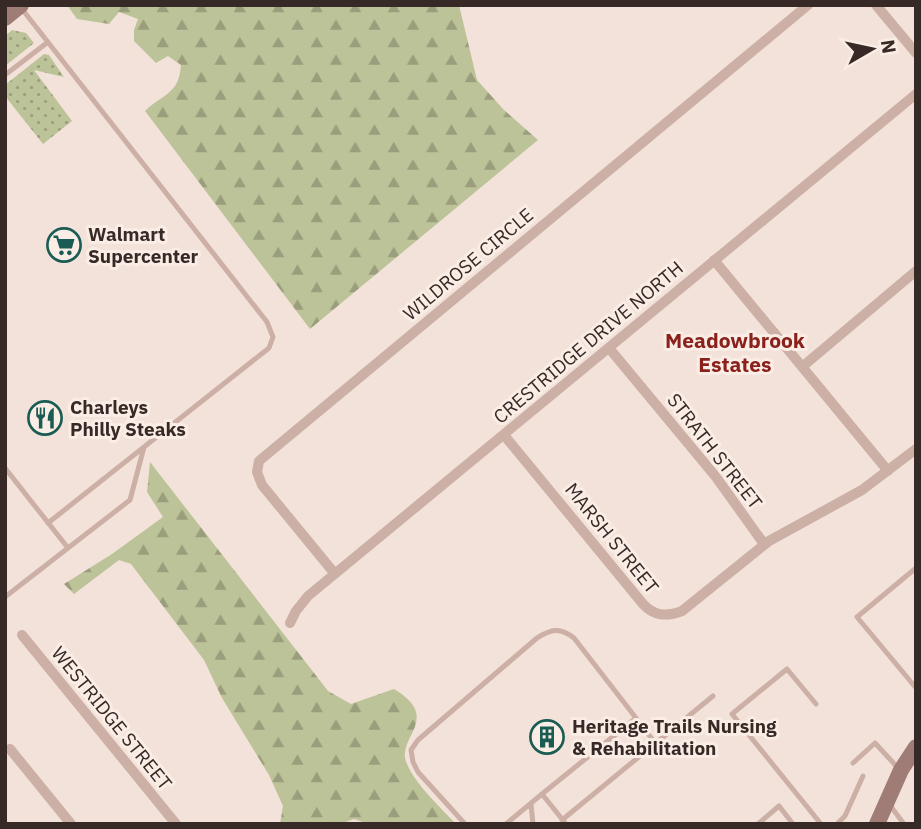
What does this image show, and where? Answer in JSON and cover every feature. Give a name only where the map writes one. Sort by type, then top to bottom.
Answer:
[{"type":"street","name":"WILDROSE CIRCLE","points":[[335,573],[262,485],[257,472],[259,461],[808,5]]},
{"type":"street","points":[[876,5],[916,53]]},
{"type":"street","points":[[5,18],[20,6]]},
{"type":"street","name":"CRESTRIDGE DRIVE NORTH","points":[[290,623],[308,596],[335,573],[916,94]]},
{"type":"street","points":[[715,260],[888,471]]},
{"type":"street","points":[[802,367],[916,271]]},
{"type":"street","name":"STRATH STREET","points":[[609,348],[716,477],[764,544]]},
{"type":"street","name":"MARSH STREET","points":[[504,435],[649,611],[660,615],[682,611],[764,544],[862,490],[916,449]]},
{"type":"street","name":"WESTRIDGE STREET","points":[[22,635],[176,824]]},
{"type":"street","points":[[877,824],[901,770],[916,747]]},
{"type":"street","points":[[10,749],[71,824]]},
{"type":"lane","points":[[20,6],[267,322],[273,337],[269,348],[48,523]]},
{"type":"lane","points":[[5,75],[48,42]]},
{"type":"lane","points":[[5,597],[130,500],[144,447]]},
{"type":"lane","points":[[5,468],[68,548]]},
{"type":"lane","points":[[916,568],[857,617],[916,688]]},
{"type":"lane","points":[[465,824],[418,772],[411,750],[418,740],[547,631],[557,629],[574,638],[655,743]]},
{"type":"lane","points":[[816,705],[787,669],[732,714],[821,824]]},
{"type":"lane","points":[[542,794],[564,822],[713,696]]},
{"type":"lane","points":[[506,824],[636,718]]},
{"type":"lane","points":[[853,763],[875,743],[901,770]]},
{"type":"lane","points":[[837,824],[845,816],[863,776]]},
{"type":"lane","points":[[887,801],[904,824]]},
{"type":"lane","points":[[531,804],[533,824]]},
{"type":"lane","points":[[758,824],[779,806],[793,824]]},
{"type":"green space","points":[[67,5],[459,5],[477,80],[504,110],[538,140],[310,329],[145,111],[174,88],[181,65],[168,56],[156,63],[134,41],[138,19],[119,12],[109,24],[77,19]]},
{"type":"green space","points":[[12,30],[26,33],[34,43],[5,66],[5,36]]},
{"type":"green space","points":[[44,54],[49,55],[64,77],[34,70],[72,121],[43,144],[5,96],[5,85]]},
{"type":"green space","points":[[150,462],[328,691],[351,704],[394,689],[408,700],[417,719],[405,755],[407,764],[422,788],[456,824],[369,824],[354,819],[340,824],[280,824],[283,806],[269,775],[222,698],[204,660],[131,564],[119,560],[74,594],[64,584],[163,517],[147,492]]},
{"type":"place","name":"Walmart Supercenter","points":[[64,245]]},
{"type":"place","name":"Charleys Philly Steaks","points":[[45,418]]},
{"type":"place","name":"Heritage Trails Nursing & Rehabilitation","points":[[547,737]]},
{"type":"district","name":"Meadowbrook Estates","points":[[735,352]]}]
